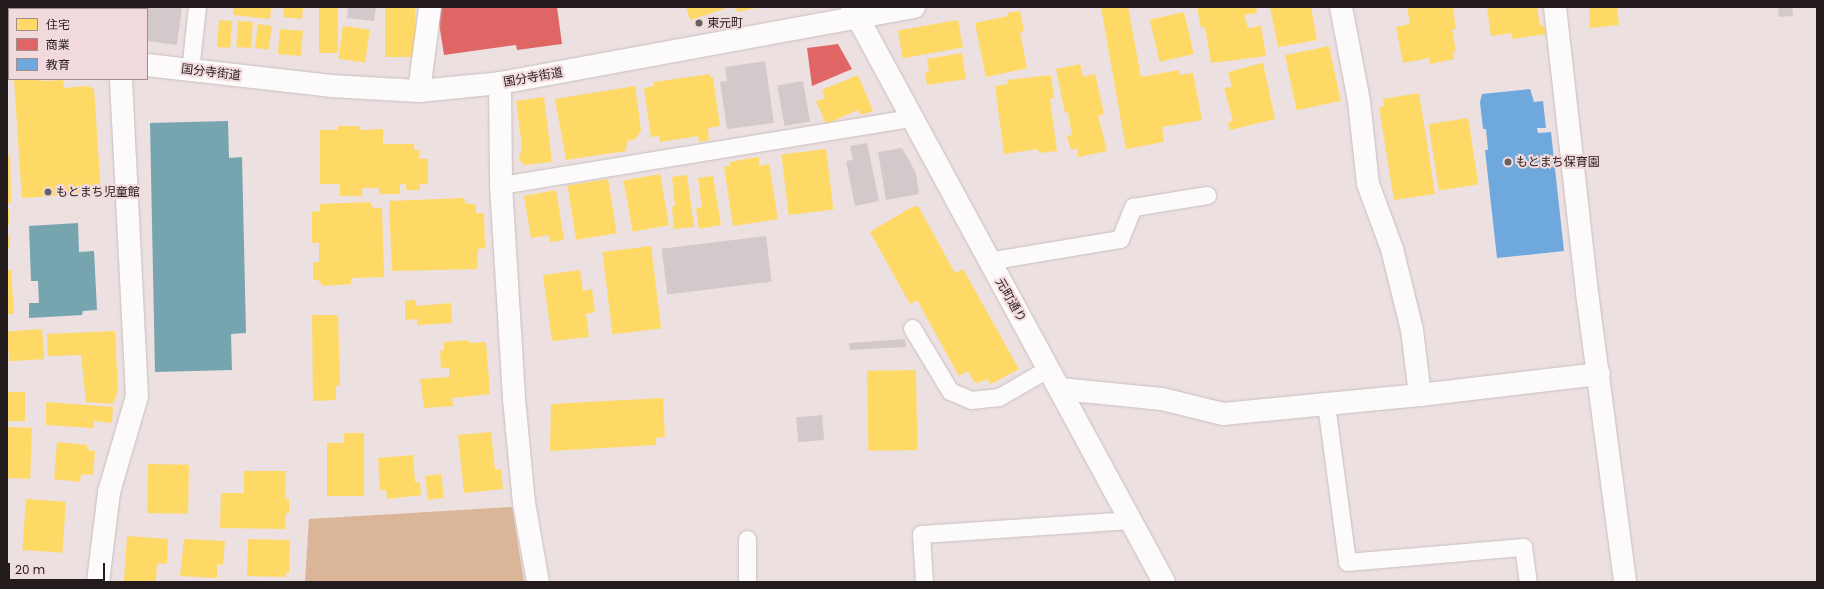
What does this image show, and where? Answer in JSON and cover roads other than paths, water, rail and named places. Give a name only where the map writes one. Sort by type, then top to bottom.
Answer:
[{"type":"street","points":[[419,92],[430,7]]},
{"type":"street","name":"国分寺街道","points":[[148,65],[331,86],[419,92],[500,82],[855,12],[914,7]]},
{"type":"street","points":[[1341,7],[1359,101],[1368,184],[1392,249],[1412,330],[1420,395]]},
{"type":"street","points":[[1555,7],[1588,300],[1599,374],[1625,582]]},
{"type":"street","name":"元町通り","points":[[855,12],[988,261],[1061,389],[1164,582]]},
{"type":"street","points":[[98,582],[109,492],[137,396],[121,80]]},
{"type":"street","points":[[500,82],[501,185],[514,399],[524,503],[538,582]]},
{"type":"street","points":[[1061,389],[1162,399],[1223,414],[1420,395],[1599,374]]},
{"type":"lane","points":[[190,70],[197,7]]},
{"type":"lane","points":[[501,185],[912,118]]},
{"type":"lane","points":[[988,261],[1120,239],[1133,207],[1207,195]]},
{"type":"lane","points":[[912,328],[950,391],[971,400],[999,397],[1049,368]]},
{"type":"lane","points":[[1326,404],[1347,562],[1523,547],[1528,582]]},
{"type":"lane","points":[[924,582],[922,534],[1131,520]]},
{"type":"lane","points":[[747,539],[747,582]]},
{"type":"place","name":"東元町","points":[[699,23]]},
{"type":"place","name":"もとまち保育園","points":[[1508,162]]},
{"type":"place","name":"もとまち児童館","points":[[48,192]]}]
